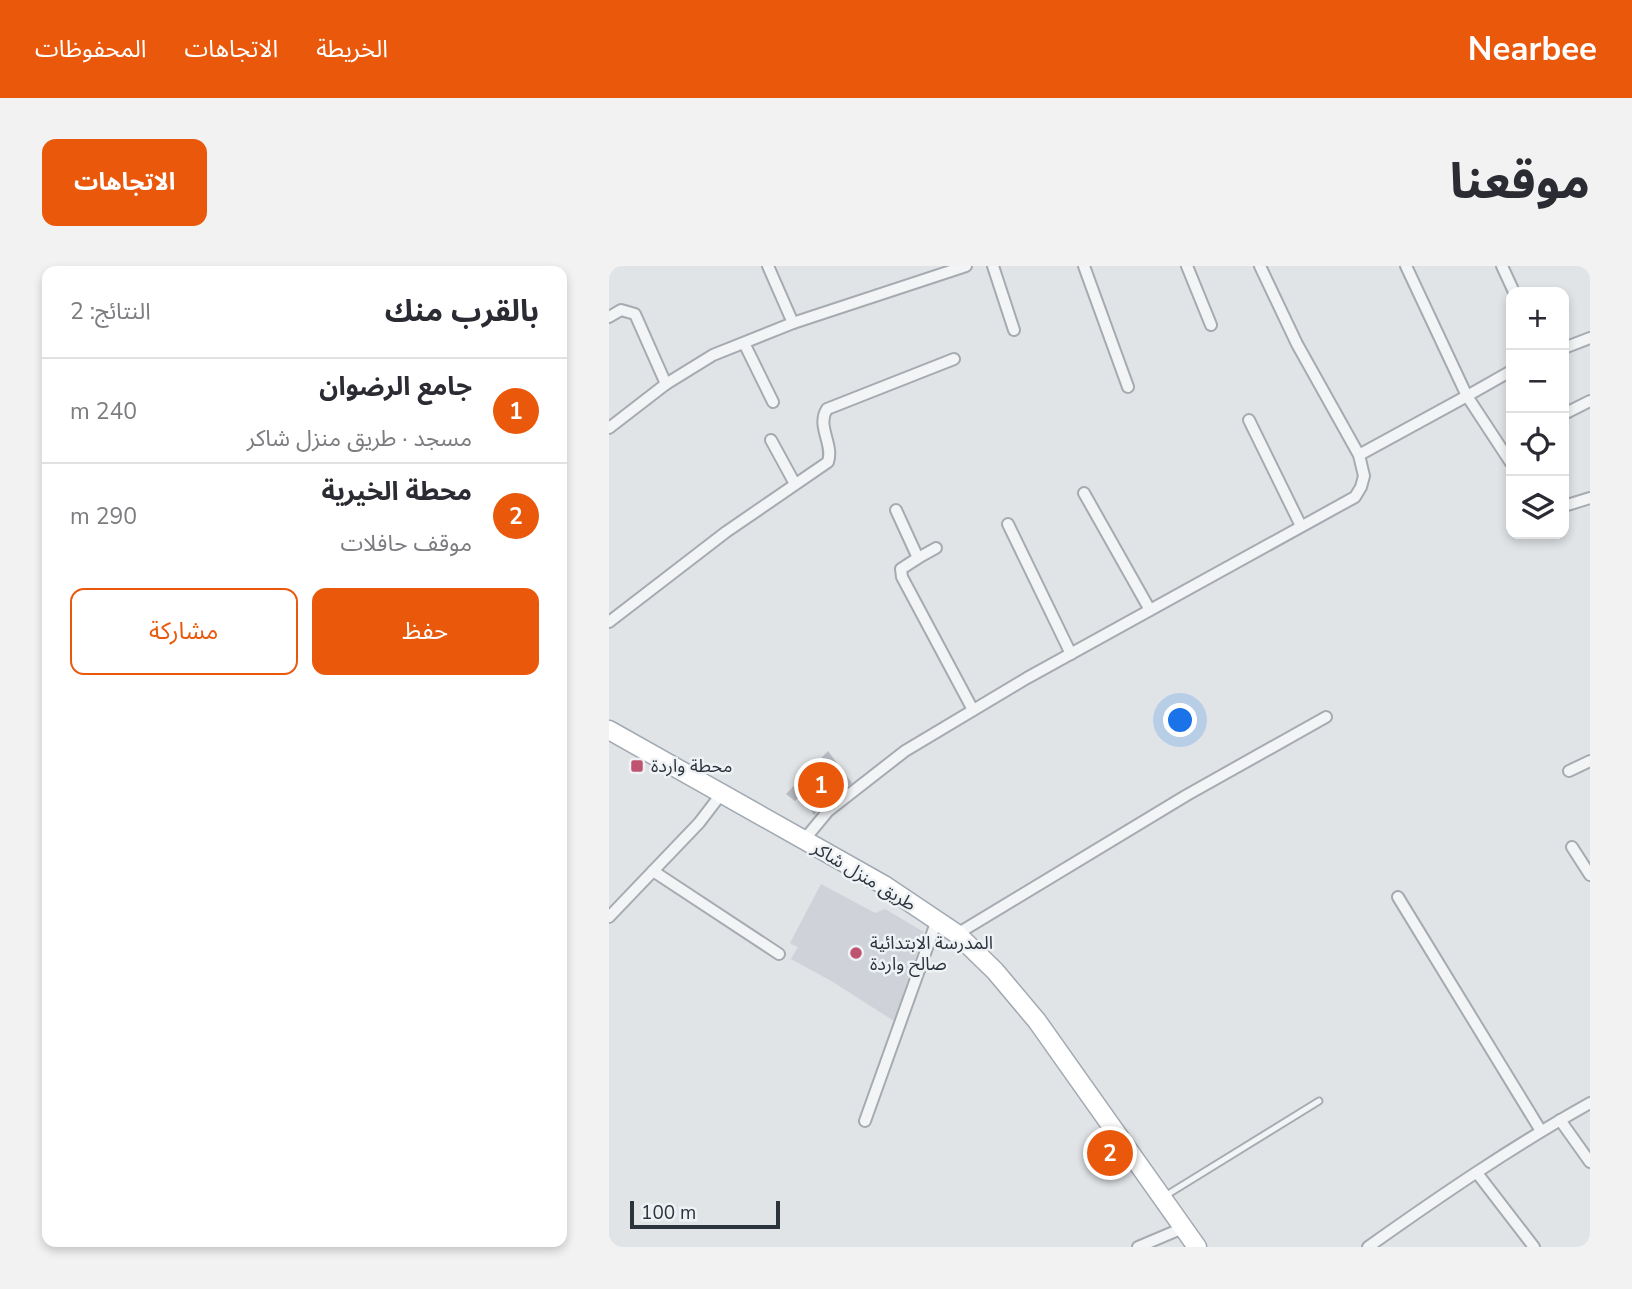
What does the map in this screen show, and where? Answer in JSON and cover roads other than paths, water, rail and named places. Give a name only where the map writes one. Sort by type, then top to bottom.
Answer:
[{"type":"main road","name":"طريق منزل شاكر","points":[[609,730],[884,885],[957,934],[1014,991],[1197,1247]]},
{"type":"street","points":[[768,266],[793,323]]},
{"type":"street","points":[[609,428],[666,384],[713,355],[793,323],[943,270],[966,266]]},
{"type":"street","points":[[993,266],[1014,330]]},
{"type":"street","points":[[1084,266],[1128,387]]},
{"type":"street","points":[[1187,266],[1211,325]]},
{"type":"street","points":[[804,841],[828,811],[905,751],[1071,654],[1355,496],[1364,476],[1359,454],[1297,344],[1261,266]]},
{"type":"street","points":[[1406,266],[1467,396],[1506,456]]},
{"type":"street","points":[[1502,266],[1512,287]]},
{"type":"street","points":[[609,317],[621,310],[635,314],[666,384]]},
{"type":"street","points":[[1569,346],[1590,338]]},
{"type":"street","points":[[744,343],[773,402]]},
{"type":"street","points":[[609,622],[614,611],[828,462],[830,451],[823,422],[827,409],[954,359]]},
{"type":"street","points":[[1359,454],[1506,374]]},
{"type":"street","points":[[1566,413],[1590,401]]},
{"type":"street","points":[[1249,420],[1301,526]]},
{"type":"street","points":[[771,440],[795,484]]},
{"type":"street","points":[[1500,447],[1506,444]]},
{"type":"street","points":[[1084,493],[1150,610]]},
{"type":"street","points":[[1569,504],[1590,498]]},
{"type":"street","points":[[896,510],[918,558]]},
{"type":"street","points":[[1008,524],[1071,654]]},
{"type":"street","points":[[936,548],[901,569],[902,577],[973,710]]},
{"type":"street","points":[[957,934],[1187,795],[1326,718]]},
{"type":"street","points":[[1569,771],[1590,761]]},
{"type":"street","points":[[609,918],[699,823],[722,793]]},
{"type":"street","points":[[1572,847],[1590,874]]},
{"type":"street","points":[[653,871],[779,954]]},
{"type":"street","points":[[1398,897],[1541,1131]]},
{"type":"street","points":[[865,1121],[937,920]]},
{"type":"street","points":[[1368,1247],[1541,1131],[1590,1103]]},
{"type":"street","points":[[1560,1120],[1590,1162]]},
{"type":"street","points":[[1478,1173],[1534,1247]]},
{"type":"street","points":[[1139,1247],[1183,1228]]},
{"type":"lane","points":[[1162,1198],[1318,1101]]},
{"type":"place","name":"محطة واردة","points":[[637,766]]},
{"type":"place","name":"جامع الرضوان","points":[[821,785]]},
{"type":"place","name":"المدرسة الابتدائية صالح واردة","points":[[856,953]]},
{"type":"place","name":"محطة الخيرية","points":[[1110,1153]]}]
